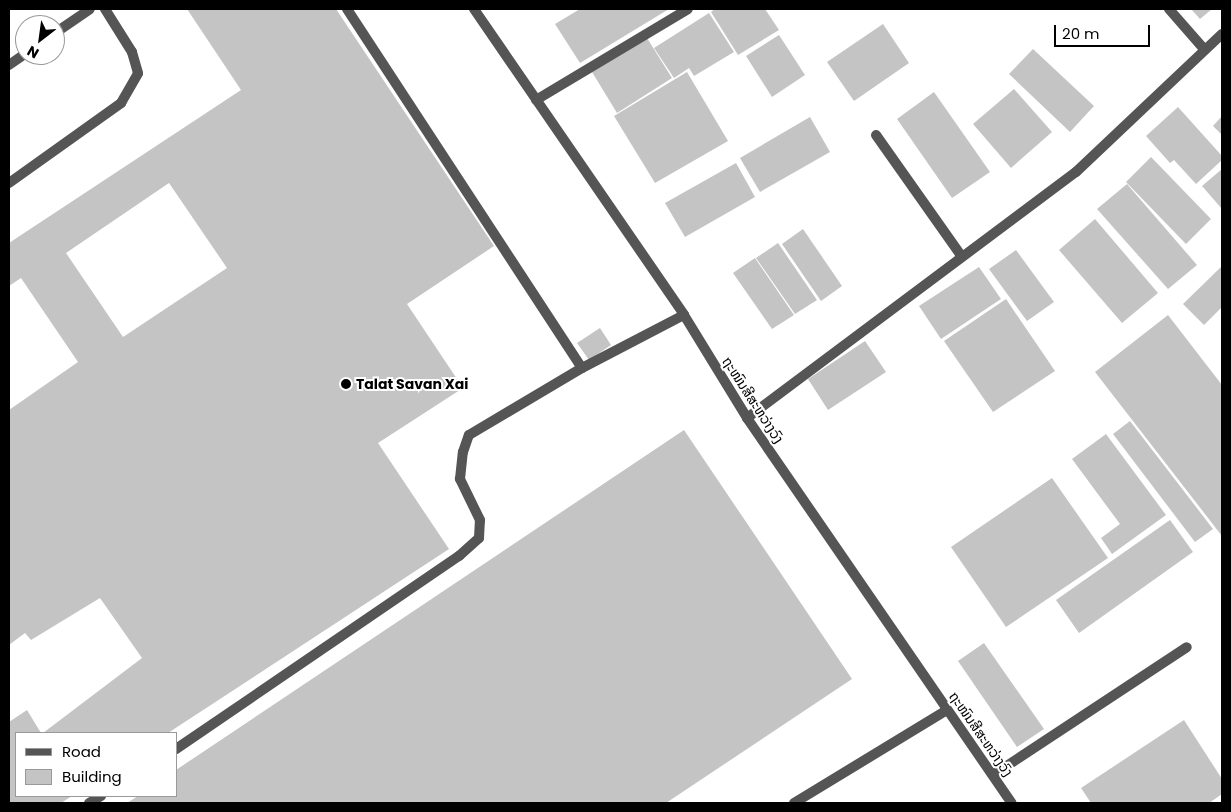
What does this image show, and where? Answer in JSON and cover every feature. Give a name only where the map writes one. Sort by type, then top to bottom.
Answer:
[{"type":"street","points":[[65,26],[90,9]]},
{"type":"street","points":[[9,183],[121,103],[138,73],[132,52],[105,9]]},
{"type":"street","points":[[347,9],[582,368]]},
{"type":"street","name":"ຖະໜົນສີສະຫວ່າງວົງ","points":[[474,9],[684,315],[747,418],[946,710],[1012,803]]},
{"type":"street","points":[[536,100],[688,9]]},
{"type":"street","points":[[1169,9],[1204,49]]},
{"type":"street","points":[[747,418],[1076,172],[1222,34]]},
{"type":"street","points":[[876,135],[962,257]]},
{"type":"street","points":[[178,748],[460,556],[479,538],[480,520],[460,479],[463,452],[470,435],[582,368],[684,315]]},
{"type":"street","points":[[993,775],[1188,647]]},
{"type":"street","points":[[794,803],[946,710]]},
{"type":"building","points":[[187,9],[336,9],[494,246],[407,304],[463,388],[378,443],[449,549],[170,732],[44,732],[142,658],[100,598],[31,640],[25,633],[9,645],[9,410],[78,362],[21,278],[9,286],[9,243],[241,90]],"holes":[[[169,183],[227,268],[123,337],[66,253]]]},
{"type":"building","points":[[580,9],[669,9],[580,63],[555,24]]},
{"type":"building","points":[[715,9],[765,9],[779,30],[738,55],[711,12]]},
{"type":"building","points":[[1191,9],[1212,9],[1200,19]]},
{"type":"building","points":[[709,13],[734,52],[694,76],[689,68],[674,78],[654,48]]},
{"type":"building","points":[[883,24],[909,63],[854,101],[827,62]]},
{"type":"building","points":[[779,35],[805,75],[772,97],[746,56]]},
{"type":"building","points":[[647,38],[672,78],[617,113],[592,72]]},
{"type":"building","points":[[1033,49],[1094,106],[1070,132],[1009,74]]},
{"type":"building","points":[[687,72],[728,141],[655,183],[614,116]]},
{"type":"building","points":[[1014,89],[1052,132],[1011,168],[973,124]]},
{"type":"building","points":[[934,92],[990,172],[952,198],[897,119]]},
{"type":"building","points":[[1178,107],[1222,156],[1222,160],[1196,184],[1174,160],[1170,163],[1146,136]]},
{"type":"building","points":[[1222,116],[1222,135],[1213,126]]},
{"type":"building","points":[[810,117],[830,152],[760,192],[740,158]]},
{"type":"building","points":[[1151,157],[1211,219],[1186,244],[1126,182]]},
{"type":"building","points":[[736,163],[755,197],[685,237],[665,203]]},
{"type":"building","points":[[1222,169],[1222,209],[1202,186]]},
{"type":"building","points":[[1127,184],[1197,265],[1168,289],[1097,209]]},
{"type":"building","points":[[1095,219],[1158,293],[1122,323],[1059,250]]},
{"type":"building","points":[[803,229],[842,286],[821,301],[782,244]]},
{"type":"building","points":[[778,243],[817,300],[795,314],[756,258]]},
{"type":"building","points":[[1016,250],[1054,302],[1027,321],[989,269]]},
{"type":"building","points":[[755,258],[794,315],[772,329],[733,273]]},
{"type":"building","points":[[1222,266],[1222,307],[1204,325],[1183,304]]},
{"type":"building","points":[[979,267],[1001,299],[941,339],[919,306]]},
{"type":"building","points":[[1006,299],[1055,371],[993,412],[944,341]]},
{"type":"building","points":[[1168,315],[1222,385],[1222,536],[1095,372]]},
{"type":"building","points":[[600,328],[611,345],[589,360],[577,343]]},
{"type":"building","points":[[865,341],[886,372],[828,410],[808,379]]},
{"type":"building","points":[[1130,421],[1213,529],[1195,542],[1113,434]]},
{"type":"building","points":[[684,430],[852,679],[666,803],[127,803],[136,797],[178,797],[178,769]]},
{"type":"building","points":[[1106,434],[1166,515],[1112,554],[1101,538],[1120,524],[1072,459]]},
{"type":"building","points":[[1052,478],[1108,558],[1006,627],[951,547]]},
{"type":"building","points":[[1170,520],[1193,552],[1079,633],[1056,600]]},
{"type":"building","points":[[984,643],[1044,729],[1017,747],[958,661]]},
{"type":"building","points":[[27,710],[40,732],[15,732],[15,797],[70,797],[61,803],[9,803],[9,722]]},
{"type":"building","points":[[1184,720],[1222,779],[1222,794],[1209,803],[1091,803],[1081,788]]},
{"type":"place","name":"Talat Savan Xai","points":[[346,384]]}]
